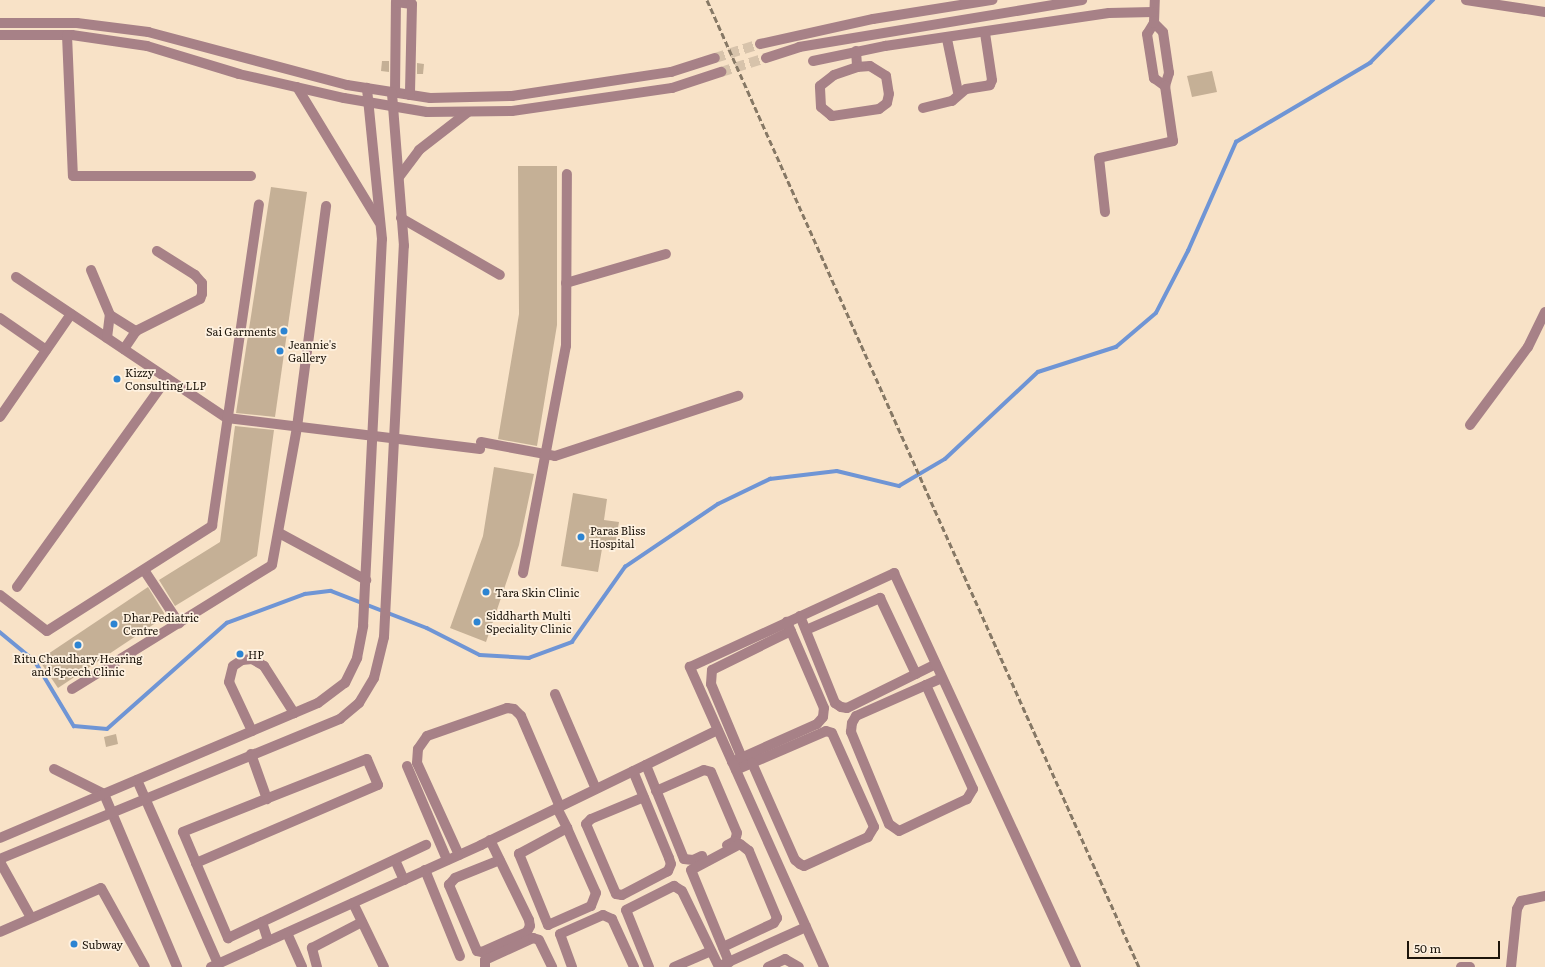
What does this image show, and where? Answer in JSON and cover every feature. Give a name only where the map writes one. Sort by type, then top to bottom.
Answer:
[{"type":"street","points":[[760,44],[866,20],[992,0]]},
{"type":"street","points":[[766,58],[799,47],[1082,0]]},
{"type":"street","points":[[1154,0],[1154,23],[1147,34],[1154,78],[1165,86]]},
{"type":"street","points":[[1470,1],[1545,12]]},
{"type":"street","points":[[0,859],[250,754],[340,719],[359,703],[374,678],[384,629],[404,246],[393,107],[396,2],[412,4],[410,95]]},
{"type":"street","points":[[1534,10],[1545,4]]},
{"type":"street","points":[[813,61],[856,51],[985,34],[1109,13],[1153,12]]},
{"type":"street","points":[[0,23],[77,23],[148,32],[243,60],[367,88],[430,98],[512,96],[672,72],[715,58]]},
{"type":"street","points":[[1105,212],[1099,158],[1173,141],[1165,86],[1169,73],[1163,32],[1154,23]]},
{"type":"street","points":[[923,108],[952,101],[958,92],[990,84],[992,80],[985,34]]},
{"type":"street","points":[[0,35],[67,35],[147,46],[297,88],[393,107],[428,112],[512,111],[672,88],[722,72]]},
{"type":"street","points":[[67,35],[73,176],[251,176]]},
{"type":"street","points":[[947,39],[958,92]]},
{"type":"street","points":[[856,51],[857,67]]},
{"type":"street","points":[[870,66],[886,76],[889,94],[887,103],[879,109],[832,116],[821,107],[820,86],[834,75],[857,67],[870,66]]},
{"type":"street","points":[[297,88],[381,226]]},
{"type":"street","points":[[0,838],[318,703],[345,683],[357,658],[364,626],[381,226],[367,88]]},
{"type":"street","points":[[398,178],[419,150],[468,112]]},
{"type":"street","points":[[523,572],[566,346],[567,174]]},
{"type":"street","points":[[0,595],[47,631],[212,526],[259,204]]},
{"type":"street","points":[[72,689],[272,565],[281,534],[297,427],[326,206]]},
{"type":"street","points":[[401,218],[500,275]]},
{"type":"street","points":[[124,349],[136,331],[200,299],[202,294],[202,283],[195,275],[157,251]]},
{"type":"street","points":[[566,283],[666,254]]},
{"type":"street","points":[[91,270],[110,315],[107,338]]},
{"type":"street","points":[[16,277],[227,418],[372,437],[480,446],[555,456],[738,396]]},
{"type":"street","points":[[1470,425],[1528,347],[1545,312]]},
{"type":"street","points":[[0,417],[71,314]]},
{"type":"street","points":[[110,315],[136,331]]},
{"type":"street","points":[[0,318],[46,350]]},
{"type":"street","points":[[17,587],[167,378]]},
{"type":"street","points":[[281,534],[366,584]]},
{"type":"street","points":[[144,570],[180,623]]},
{"type":"street","points":[[742,758],[711,684],[712,670],[789,627],[800,616],[894,573],[1076,967]]},
{"type":"street","points":[[806,630],[880,598],[916,674]]},
{"type":"street","points":[[800,616],[835,703],[841,707],[847,708],[936,664]]},
{"type":"street","points":[[789,627],[690,667],[824,967]]},
{"type":"street","points":[[734,766],[742,758],[817,724],[823,717],[824,708],[789,627]]},
{"type":"street","points":[[252,731],[230,682],[233,666],[242,660],[252,659],[264,666],[294,713]]},
{"type":"street","points":[[926,685],[973,789],[967,799],[899,831],[889,824],[851,732],[852,723],[856,716],[926,685],[942,678]]},
{"type":"street","points":[[555,694],[596,789]]},
{"type":"street","points":[[459,855],[417,763],[418,749],[427,736],[507,708],[514,709],[521,716],[558,807],[596,893],[591,906],[548,925],[519,854],[567,828]]},
{"type":"street","points":[[137,780],[214,966],[459,855],[718,730]]},
{"type":"street","points":[[734,766],[752,763],[826,731],[832,733],[874,827],[868,837],[812,863],[800,864],[795,860],[752,763]]},
{"type":"street","points":[[250,754],[267,799]]},
{"type":"street","points":[[196,863],[378,785],[367,759],[183,832],[196,863],[228,938],[426,846]]},
{"type":"street","points":[[646,765],[656,791],[684,858],[693,860],[735,841],[737,833],[711,772],[704,770],[656,791]]},
{"type":"street","points":[[407,766],[447,860]]},
{"type":"street","points":[[54,769],[104,794],[177,967]]},
{"type":"street","points":[[633,771],[644,797],[671,864],[668,871],[622,896],[616,894],[586,824],[591,819],[644,797]]},
{"type":"street","points":[[490,840],[500,860],[530,926],[527,932],[482,952],[477,951],[449,885],[455,878],[500,860]]},
{"type":"street","points":[[723,947],[774,923],[777,918],[749,850],[740,844],[691,870],[723,947],[734,963]]},
{"type":"street","points":[[395,860],[404,880]]},
{"type":"street","points":[[0,862],[30,916]]},
{"type":"street","points":[[425,870],[460,956]]},
{"type":"street","points":[[649,967],[626,910],[674,886],[682,891],[719,967],[734,963],[806,927]]},
{"type":"street","points":[[0,932],[30,916],[102,888],[145,967]]},
{"type":"street","points":[[1511,967],[1517,909],[1521,902],[1545,896]]},
{"type":"street","points":[[353,903],[384,967]]},
{"type":"street","points":[[572,967],[560,934],[603,915],[612,919],[634,967]]},
{"type":"street","points":[[262,922],[268,941]]},
{"type":"street","points":[[317,967],[312,948],[362,922]]},
{"type":"street","points":[[287,933],[302,967]]},
{"type":"street","points":[[485,967],[485,960],[533,938],[539,940],[552,967]]},
{"type":"street","points":[[674,967],[711,951]]},
{"type":"street","points":[[768,967],[785,959],[798,967]]},
{"type":"street","points":[[1461,967],[1470,967]]},
{"type":"building","points":[[382,61],[389,61],[389,72],[381,71]]},
{"type":"building","points":[[417,63],[424,64],[423,74],[417,74]]},
{"type":"building","points":[[1212,71],[1217,92],[1192,97],[1187,76]]},
{"type":"building","points":[[518,166],[557,166],[557,325],[537,446],[498,439],[519,314]]},
{"type":"building","points":[[271,187],[307,192],[275,417],[236,413]]},
{"type":"building","points":[[235,426],[274,430],[257,556],[175,606],[159,580],[220,542]]},
{"type":"building","points":[[494,467],[534,474],[519,545],[486,642],[450,628],[483,536]]},
{"type":"building","points":[[573,493],[607,499],[604,520],[619,522],[615,545],[603,543],[598,572],[561,566]]},
{"type":"building","points":[[148,587],[164,613],[163,618],[58,688],[39,660]]},
{"type":"building","points":[[116,734],[118,744],[106,747],[104,737]]},
{"type":"waterway","points":[[0,632],[35,661],[74,726],[107,729],[227,623],[305,594],[331,591],[427,628],[480,655],[529,658],[572,642],[625,567],[718,504],[770,479],[837,471],[899,486],[945,459],[1038,372],[1116,347],[1156,313],[1188,251],[1236,142],[1370,63],[1433,0]]},
{"type":"tunnel","points":[[715,58],[760,44]]},
{"type":"tunnel","points":[[721,72],[766,58]]},
{"type":"railway","points":[[707,0],[1139,967]]},
{"type":"place","name":"Sai Garments","points":[[284,331]]},
{"type":"place","name":"Jeannie's Gallery","points":[[280,351]]},
{"type":"place","name":"Kizzy Consulting LLP","points":[[117,379]]},
{"type":"place","name":"Paras Bliss Hospital","points":[[581,537]]},
{"type":"place","name":"Tara Skin Clinic","points":[[486,592]]},
{"type":"place","name":"Siddharth Multi Speciality Clinic","points":[[477,622]]},
{"type":"place","name":"Dhar Pediatric Centre","points":[[114,624]]},
{"type":"place","name":"Ritu Chaudhary Hearing and Speech Clinic","points":[[78,645]]},
{"type":"place","name":"HP","points":[[240,654]]},
{"type":"place","name":"Subway","points":[[74,944]]}]
